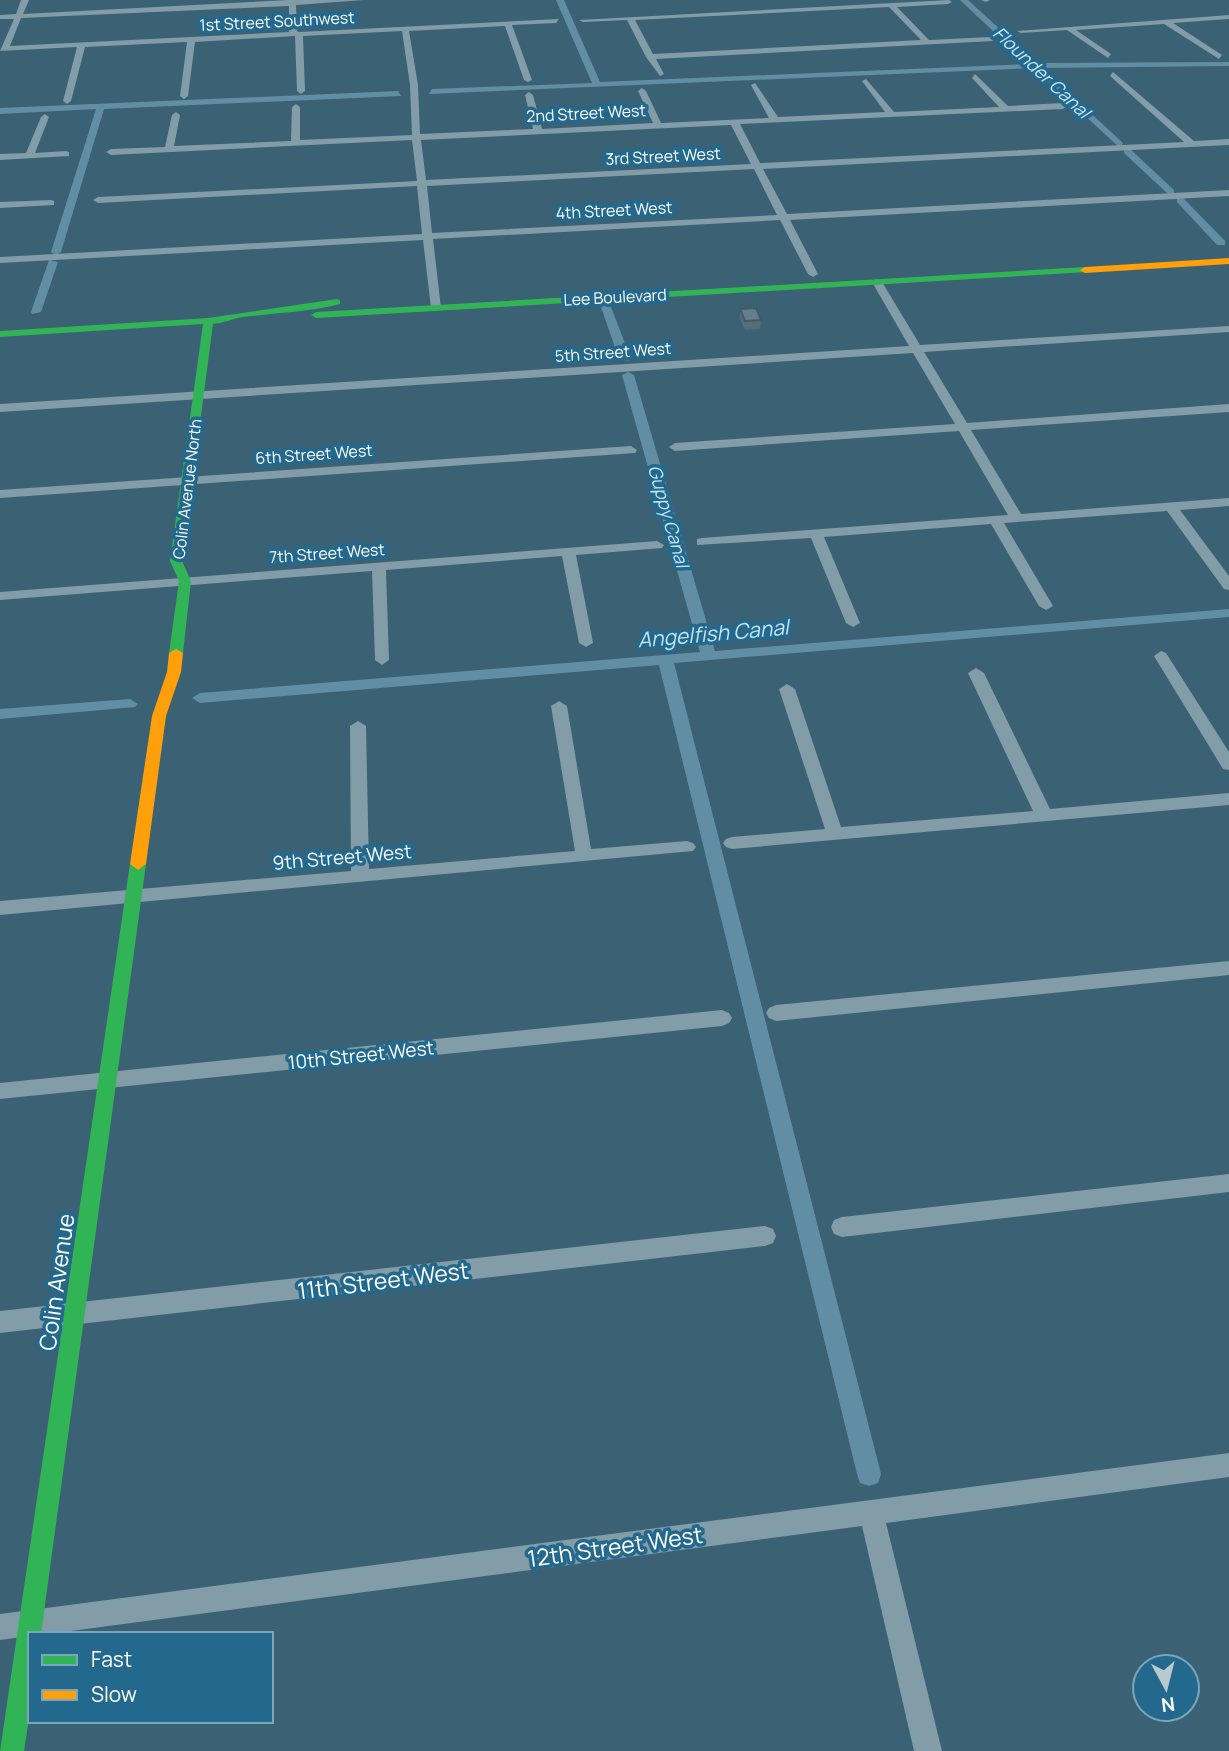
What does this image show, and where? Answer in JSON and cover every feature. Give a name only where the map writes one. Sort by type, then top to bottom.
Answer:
[{"type":"main road","name":"Lee Boulevard","points":[[0,334],[208,321],[813,274],[1229,249]]},
{"type":"main road","points":[[877,282],[896,275],[1013,267],[1029,261]]},
{"type":"main road","name":"Lee Boulevard","points":[[0,321],[337,302],[435,302],[658,295],[1229,261]]},
{"type":"main road","points":[[658,295],[674,289],[803,281],[812,278],[813,274]]},
{"type":"main road","points":[[208,321],[229,315],[308,310],[337,302]]},
{"type":"main road","name":"Colin Avenue North","points":[[144,819],[159,716],[174,672],[185,581],[176,561],[208,321]]},
{"type":"main road","name":"Colin Avenue","points":[[29,1632],[144,819]]},
{"type":"main road","name":"Colin Avenue","points":[[12,1751],[28,1637]]},
{"type":"street","points":[[3,49],[25,0]]},
{"type":"street","points":[[0,17],[360,0]]},
{"type":"street","points":[[828,0],[835,8]]},
{"type":"street","points":[[292,2],[293,32],[299,34],[301,91]]},
{"type":"street","points":[[583,20],[948,2]]},
{"type":"street","points":[[891,5],[927,42]]},
{"type":"street","points":[[1021,31],[1229,17]]},
{"type":"street","points":[[630,18],[660,74]]},
{"type":"street","name":"1st Street Southwest","points":[[3,49],[556,21]]},
{"type":"street","points":[[1165,21],[1220,57]]},
{"type":"street","points":[[508,24],[528,80]]},
{"type":"street","points":[[1069,28],[1108,56]]},
{"type":"street","points":[[405,29],[414,88],[435,302]]},
{"type":"street","points":[[650,57],[990,39]]},
{"type":"street","points":[[184,96],[191,40]]},
{"type":"street","points":[[67,101],[82,45]]},
{"type":"street","points":[[1113,74],[1192,144]]},
{"type":"street","points":[[975,76],[1005,108]]},
{"type":"street","points":[[866,81],[891,114]]},
{"type":"street","points":[[755,85],[775,120]]},
{"type":"street","points":[[642,91],[658,125]]},
{"type":"street","points":[[529,95],[538,131]]},
{"type":"street","name":"2nd Street West","points":[[111,152],[1063,106]]},
{"type":"street","points":[[295,143],[296,107]]},
{"type":"street","points":[[169,149],[176,115]]},
{"type":"street","points":[[29,156],[45,117]]},
{"type":"street","points":[[734,122],[813,274]]},
{"type":"street","name":"3rd Street West","points":[[98,200],[1229,142]]},
{"type":"street","points":[[0,157],[66,154]]},
{"type":"street","name":"4th Street West","points":[[0,260],[1229,193]]},
{"type":"street","points":[[0,205],[51,203]]},
{"type":"street","points":[[877,282],[1017,518]]},
{"type":"street","name":"5th Street West","points":[[0,408],[1229,329]]},
{"type":"street","points":[[675,447],[1229,408]]},
{"type":"street","name":"6th Street West","points":[[0,494],[631,450]]},
{"type":"street","points":[[702,542],[1229,502]]},
{"type":"street","points":[[1170,506],[1229,586]]},
{"type":"street","points":[[995,520],[1045,606]]},
{"type":"street","points":[[816,533],[853,623]]},
{"type":"street","name":"7th Street West","points":[[0,596],[657,545]]},
{"type":"street","points":[[568,552],[586,643]]},
{"type":"street","points":[[379,567],[382,660]]},
{"type":"street","points":[[1161,656],[1229,765]]},
{"type":"street","points":[[976,673],[1044,816]]},
{"type":"street","points":[[787,689],[835,834]]},
{"type":"street","points":[[558,706],[584,856]]},
{"type":"street","points":[[358,726],[360,876]]},
{"type":"street","points":[[732,843],[1229,799]]},
{"type":"street","name":"9th Street West","points":[[0,908],[687,847]]},
{"type":"street","points":[[776,1013],[1229,968]]},
{"type":"street","name":"10th Street West","points":[[0,1091],[722,1018]]},
{"type":"street","points":[[842,1227],[1229,1183]]},
{"type":"street","name":"11th Street West","points":[[0,1322],[765,1236]]},
{"type":"street","name":"12th Street West","points":[[0,1627],[1229,1465]]},
{"type":"street","points":[[871,1513],[928,1751]]},
{"type":"building","points":[[756,308],[761,320],[745,321],[740,309]]},
{"type":"waterway","points":[[560,0],[597,84]]},
{"type":"waterway","name":"Flounder Canal","points":[[964,0],[1035,66]]},
{"type":"waterway","points":[[1035,66],[1229,64]]},
{"type":"waterway","points":[[432,92],[1035,66]]},
{"type":"waterway","name":"Flounder Canal","points":[[1035,66],[1120,145]]},
{"type":"waterway","points":[[101,107],[398,94]]},
{"type":"waterway","points":[[0,111],[101,107]]},
{"type":"waterway","points":[[56,252],[101,107]]},
{"type":"waterway","name":"Flounder Canal","points":[[1127,151],[1171,192]]},
{"type":"waterway","name":"Flounder Canal","points":[[1180,200],[1221,243]]},
{"type":"waterway","points":[[36,312],[53,262]]},
{"type":"waterway","name":"Guppy Canal","points":[[606,307],[625,359]]},
{"type":"waterway","name":"Guppy Canal","points":[[628,375],[709,656]]},
{"type":"waterway","name":"Angelfish Canal","points":[[709,656],[1229,613]]},
{"type":"waterway","name":"Angelfish Canal","points":[[200,698],[709,656]]},
{"type":"waterway","points":[[666,661],[869,1474]]},
{"type":"waterway","name":"Angelfish Canal","points":[[0,714],[130,704]]},
{"type":"traffic: fast","points":[[316,315],[1085,270]]},
{"type":"traffic: fast","points":[[176,653],[185,581],[176,561],[208,321],[337,302]]},
{"type":"traffic: fast","points":[[0,334],[225,320]]},
{"type":"traffic: fast","points":[[29,1632],[138,864]]},
{"type":"traffic: fast","points":[[12,1751],[28,1638]]},
{"type":"traffic: slow","points":[[1085,270],[1229,261]]},
{"type":"traffic: slow","points":[[138,864],[159,716],[174,672],[176,653]]}]
